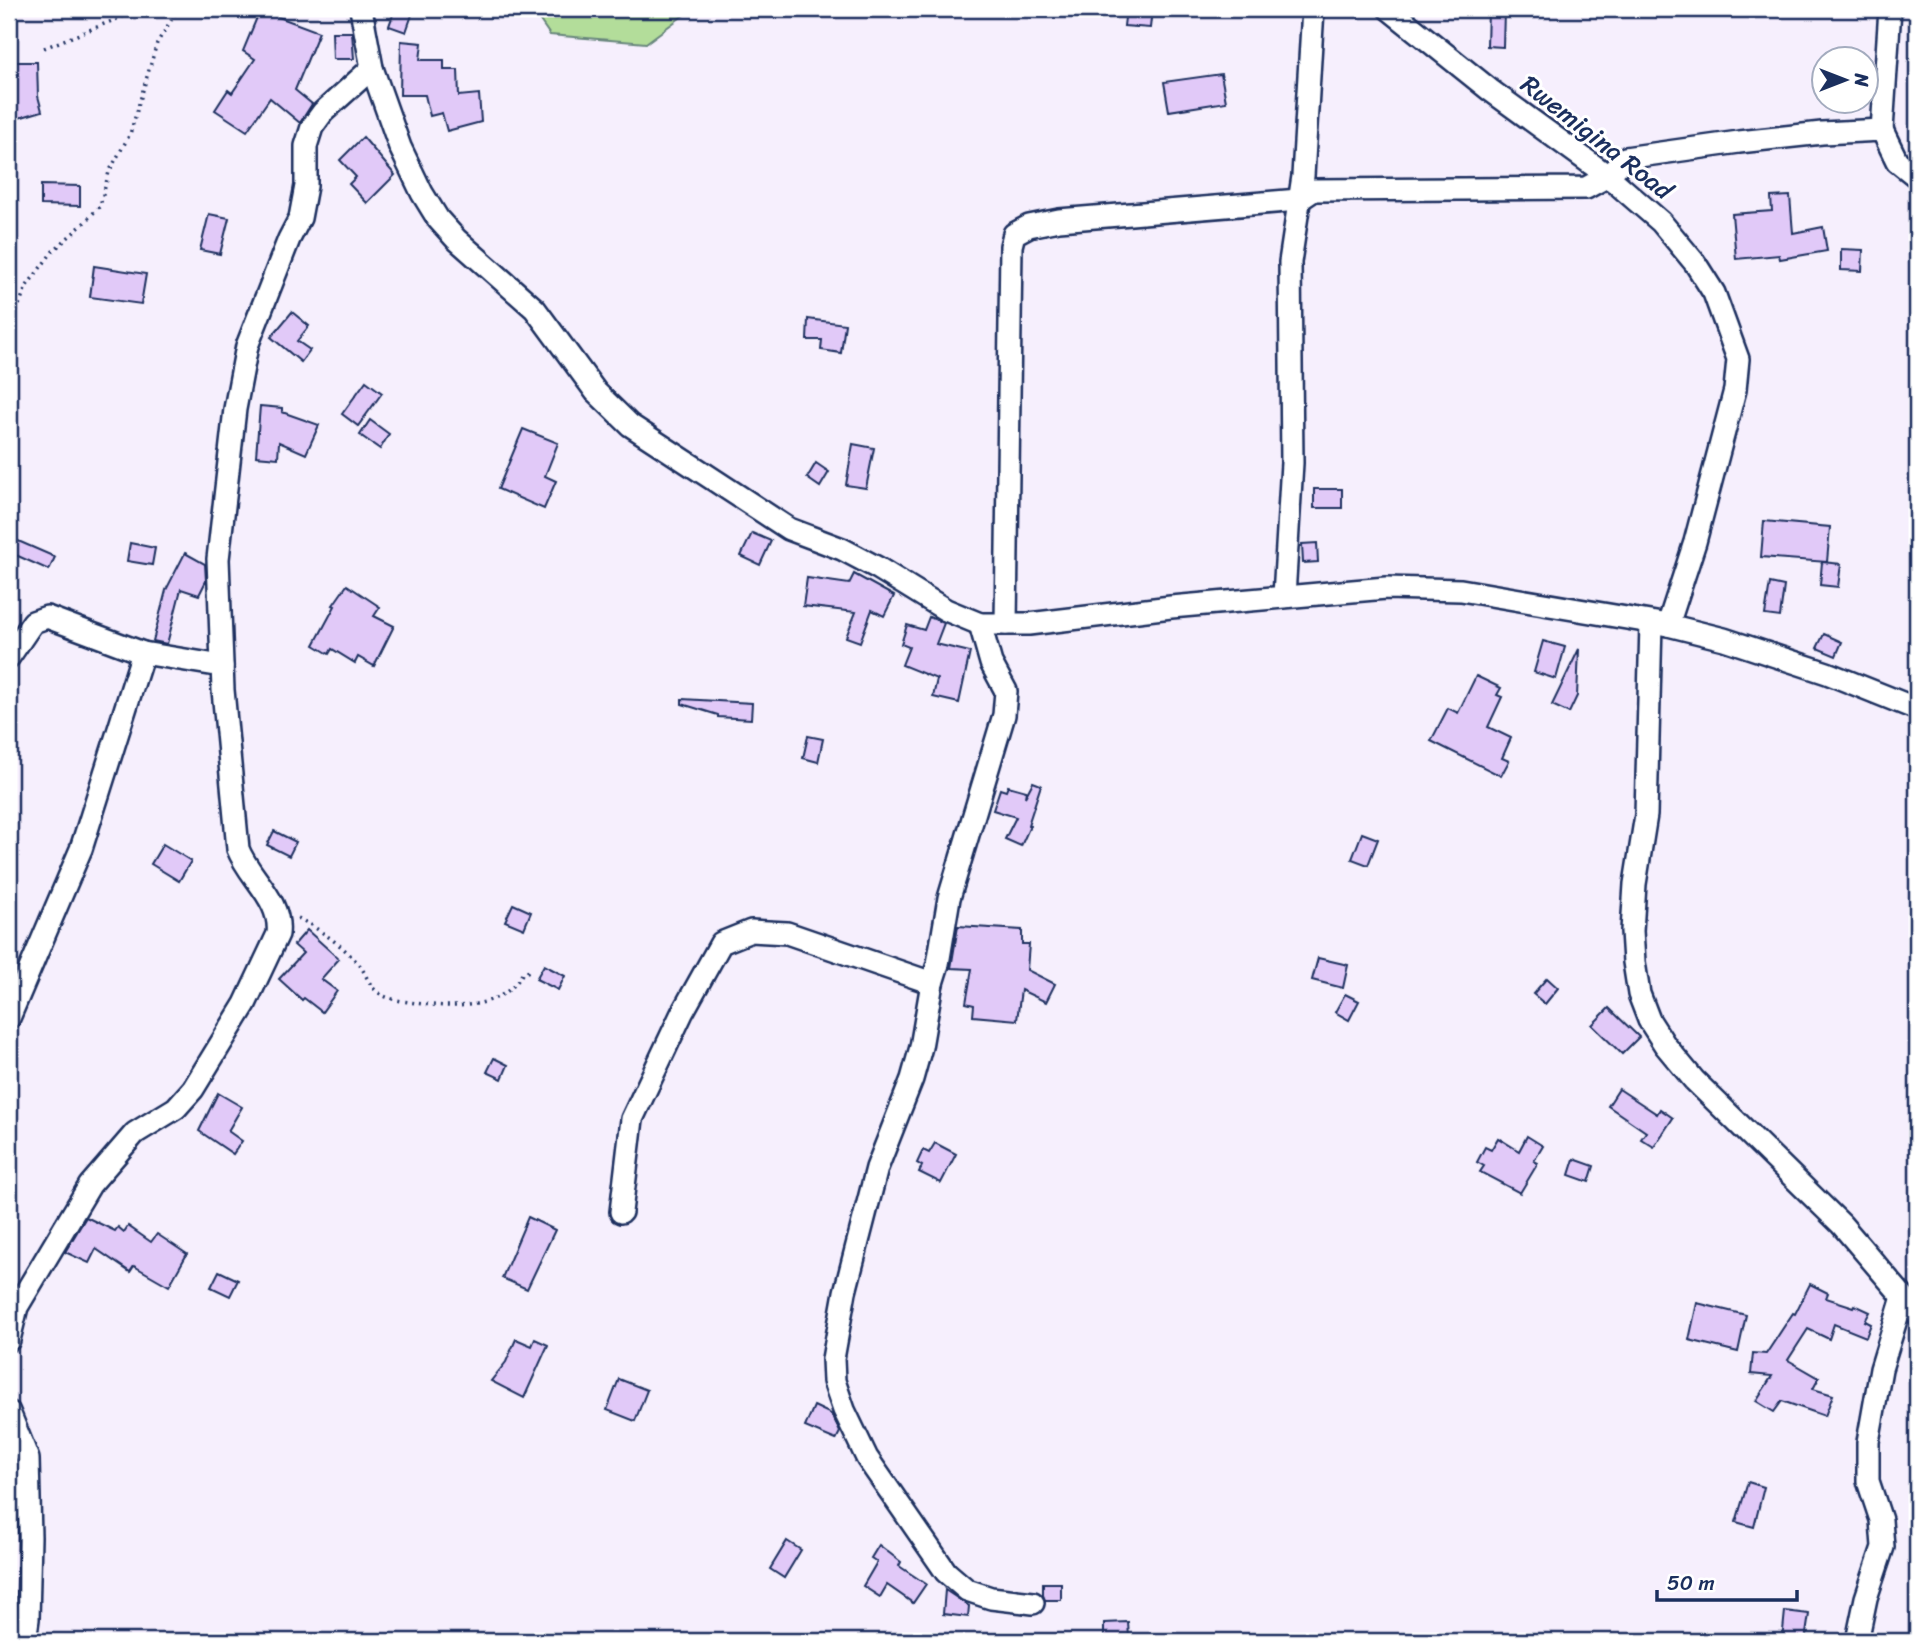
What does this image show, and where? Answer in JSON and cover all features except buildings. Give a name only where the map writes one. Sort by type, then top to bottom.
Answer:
[{"type":"street","points":[[361,9],[372,68],[400,147],[422,193],[456,239],[535,309],[597,391],[630,425],[789,529],[842,549],[946,610],[980,624],[1029,624],[1284,596],[1386,588],[1461,590],[1659,624],[1724,639],[1917,709]]},
{"type":"street","points":[[1284,596],[1292,463],[1290,262],[1303,176],[1313,9]]},
{"type":"street","name":"Rwemigina Road","points":[[1389,9],[1490,90],[1608,176],[1661,222],[1695,263],[1714,293],[1738,359],[1735,390],[1695,542],[1659,624],[1646,815],[1635,884],[1632,931],[1639,994],[1649,1020],[1665,1045],[1694,1080],[1841,1224],[1917,1313]]},
{"type":"street","points":[[1890,9],[1882,130],[1897,161],[1917,177]]},
{"type":"street","points":[[9,1340],[18,1307],[90,1185],[135,1133],[176,1108],[193,1089],[245,1004],[278,934],[276,910],[241,858],[238,849],[232,806],[222,666],[218,559],[235,409],[247,346],[289,239],[300,218],[306,186],[306,146],[312,127],[323,113],[372,68]]},
{"type":"street","points":[[1006,624],[1011,246],[1014,234],[1029,226],[1059,220],[1299,200],[1314,190],[1586,188],[1608,176],[1625,158],[1739,142],[1882,130]]},
{"type":"street","points":[[9,657],[33,622],[47,617],[143,653],[222,666]]},
{"type":"street","points":[[980,624],[991,663],[1006,691],[1004,715],[949,898],[921,1047],[877,1168],[845,1292],[833,1359],[834,1381],[844,1410],[867,1458],[946,1572],[967,1590],[991,1598],[1033,1603]]},
{"type":"street","points":[[9,1018],[80,849],[143,653]]},
{"type":"street","points":[[621,1212],[632,1119],[681,1013],[721,943],[751,931],[788,933],[932,983]]},
{"type":"street","points":[[1857,1641],[1866,1598],[1883,1547],[1881,1520],[1868,1482],[1868,1442],[1881,1369],[1903,1297]]},
{"type":"street","points":[[9,1412],[28,1460],[30,1537],[25,1641]]},
{"type":"path","points":[[44,48],[142,9]]},
{"type":"path","points":[[9,331],[26,287],[53,251],[100,206],[109,172],[130,134],[157,43],[178,9]]},
{"type":"path","points":[[276,910],[300,919],[346,951],[360,966],[372,986],[380,994],[395,1000],[465,1006],[503,994],[517,984],[522,974],[532,970]]},
{"type":"green space","points":[[532,9],[692,9],[646,43],[550,35]]}]
